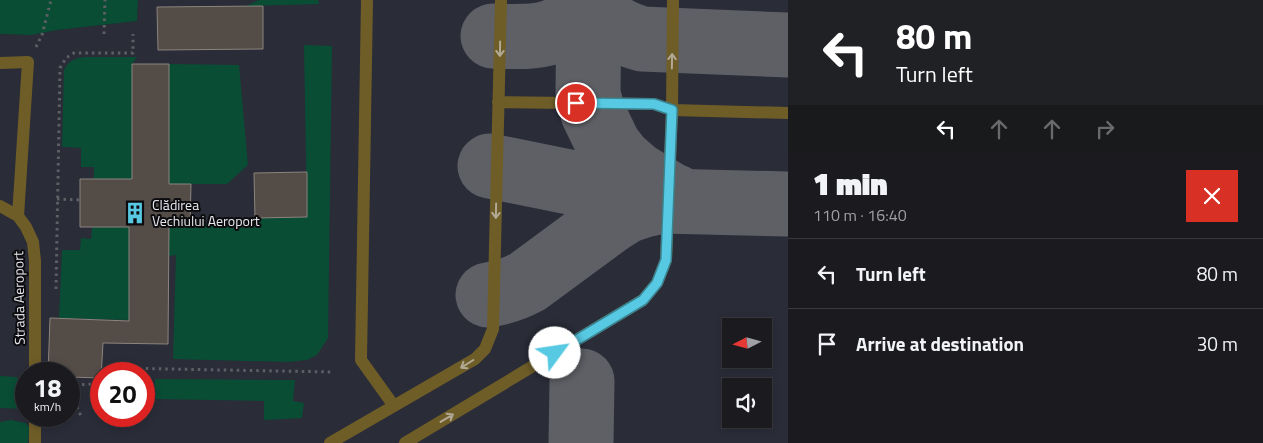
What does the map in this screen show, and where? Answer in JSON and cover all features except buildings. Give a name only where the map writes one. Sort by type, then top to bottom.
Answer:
[{"type":"street","points":[[368,0],[361,360],[394,406]]},
{"type":"street","points":[[330,443],[475,359],[485,349],[493,329],[501,0]]},
{"type":"street","points":[[405,443],[643,300],[657,283],[666,260],[672,110],[673,0]]},
{"type":"street","points":[[0,63],[28,62],[18,216]]},
{"type":"street","points":[[498,102],[654,104],[672,110],[788,113]]},
{"type":"street","name":"Strada Aeroport","points":[[0,206],[18,216],[34,242],[36,261],[35,362]]},
{"type":"street","points":[[35,427],[35,443]]},
{"type":"path","points":[[28,62],[42,35],[51,0]]},
{"type":"path","points":[[104,34],[105,0]]},
{"type":"path","points":[[56,290],[60,68],[66,58],[74,53],[133,53],[133,34]]},
{"type":"path","points":[[57,200],[80,200]]},
{"type":"path","points":[[155,369],[332,372]]},
{"type":"shaded area","points":[[138,0],[788,0],[788,443],[0,443],[0,34],[31,35],[57,30],[137,21]]},
{"type":"green space","points":[[0,0],[138,0],[137,21],[57,30],[31,35],[0,34]]},
{"type":"green space","points":[[259,0],[318,0],[319,4],[246,6]]},
{"type":"green space","points":[[304,45],[332,46],[328,338],[317,355],[307,360],[288,362],[173,359],[176,255],[169,256],[169,226],[190,226],[255,218],[307,217]]},
{"type":"green space","points":[[86,57],[137,57],[132,64],[132,179],[94,179],[94,167],[81,167],[81,148],[62,147],[64,70],[73,60]]},
{"type":"green space","points":[[169,64],[239,65],[248,165],[227,184],[169,184]]},
{"type":"green space","points":[[92,227],[129,227],[129,320],[59,318],[62,250],[80,250],[81,238],[91,239]]},
{"type":"green space","points":[[0,376],[15,377],[15,409],[0,408]]},
{"type":"green space","points":[[155,379],[295,380],[293,401],[304,403],[302,418],[264,420],[264,401],[155,399]]},
{"type":"green space","points":[[11,420],[15,421],[15,427],[29,427],[28,443],[0,443],[0,422]]},
{"type":"taxiway","points":[[493,36],[534,36],[557,30],[568,23],[577,13],[584,0]]},
{"type":"taxiway","points":[[589,0],[588,94],[593,113],[609,146],[620,160],[636,174],[676,197]]},
{"type":"taxiway","points":[[594,0],[602,16],[613,26],[642,39],[788,45]]},
{"type":"taxiway","points":[[490,166],[663,201],[788,204]]},
{"type":"taxiway","points":[[488,295],[508,290],[527,282],[626,211],[663,201]]},
{"type":"taxiway","points":[[581,443],[582,381]]},
{"type":"place","name":"Clădirea Vechiului Aeroport","points":[[135,213]]},
{"type":"route","points":[[555,353],[643,300],[657,283],[666,260],[672,110],[654,104],[576,103]]}]
